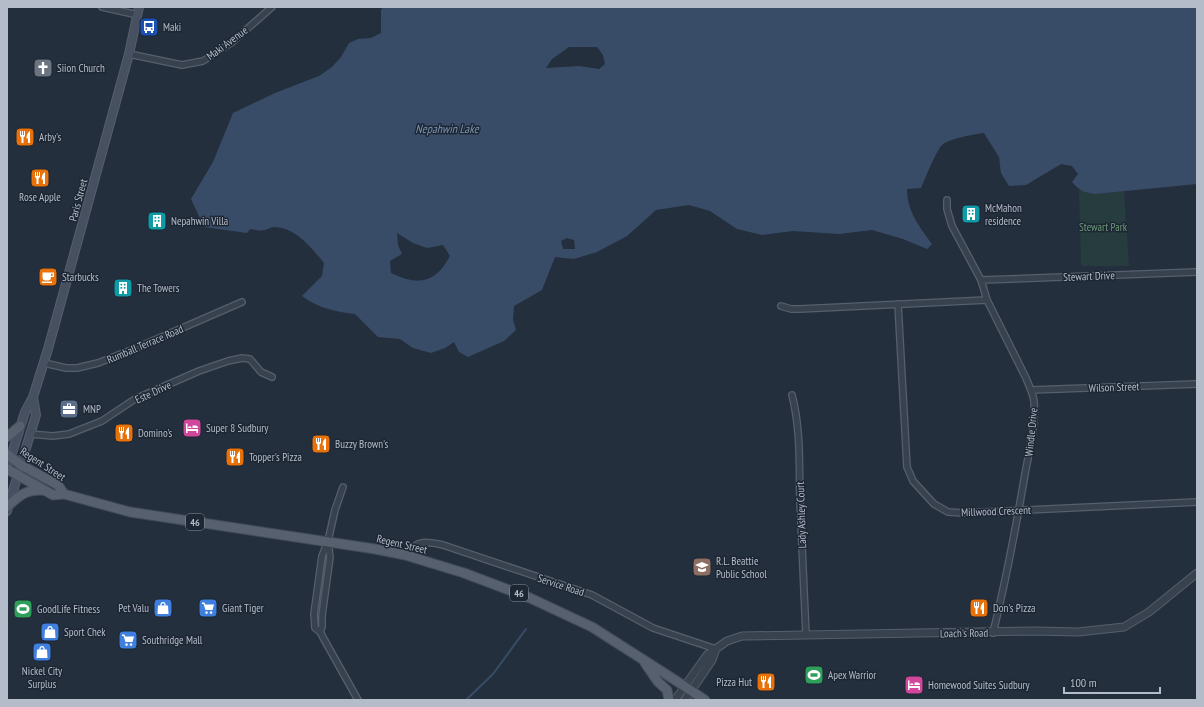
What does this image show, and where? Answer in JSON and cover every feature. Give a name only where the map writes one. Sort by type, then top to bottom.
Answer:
[{"type":"main road","name":"Paris Street","points":[[7,469],[9,456],[25,412],[33,397],[44,363],[129,54],[138,11]]},
{"type":"main road","name":"Paris Street","points":[[8,509],[36,415],[33,397]]},
{"type":"main road","points":[[7,437],[20,426]]},
{"type":"main road","name":"Regent Street","points":[[9,456],[21,465],[58,485],[64,494]]},
{"type":"main road","name":"Regent Street","points":[[7,469],[53,495],[64,494],[130,512],[328,541],[405,556],[464,573],[530,598],[592,628],[705,700]]},
{"type":"main road","points":[[8,509],[19,496],[25,492],[43,490]]},
{"type":"main road","points":[[642,659],[658,682],[667,690],[669,700]]},
{"type":"street","points":[[102,7],[138,11]]},
{"type":"street","name":"Maki Avenue","points":[[129,54],[182,65],[203,61],[231,43],[272,7]]},
{"type":"street","name":"Windle Drive","points":[[947,200],[947,209],[952,226],[981,280],[986,300],[1031,390],[1034,402],[1033,422],[1019,510],[1003,596],[993,632]]},
{"type":"street","name":"Stewart Drive","points":[[981,280],[1197,272]]},
{"type":"street","points":[[780,306],[791,309],[800,309],[986,300]]},
{"type":"street","name":"Rumball Terrace Road","points":[[44,363],[66,368],[77,368],[98,363],[242,302]]},
{"type":"street","name":"Millwood Crescent","points":[[898,304],[907,467],[913,481],[934,504],[948,512],[963,513],[1197,502]]},
{"type":"street","name":"Este Drive","points":[[30,434],[53,436],[69,434],[102,421],[135,399],[228,360],[242,358],[250,359],[261,372],[272,377]]},
{"type":"street","name":"Wilson Street","points":[[1031,390],[1197,384]]},
{"type":"street","name":"Lady Ashley Court","points":[[792,395],[796,410],[799,439],[802,566],[806,635]]},
{"type":"street","points":[[343,487],[334,510],[328,541],[330,559],[322,616],[322,627],[320,632],[358,700]]},
{"type":"street","name":"Service Road","points":[[405,556],[415,544],[428,542],[443,545],[592,595],[653,628],[716,649]]},
{"type":"street","name":"Loach's Road","points":[[716,649],[727,641],[742,636],[1034,631],[1078,632],[1124,627],[1149,612],[1197,573]]},
{"type":"street","points":[[676,700],[712,660],[716,649]]},
{"type":"street","points":[[684,700],[688,688]]},
{"type":"green space","name":"Stewart Park","points":[[1079,190],[1095,194],[1124,191],[1129,266],[1081,266]]},
{"type":"water","name":"Nepahwin Lake","points":[[383,7],[1197,7],[1197,184],[1095,194],[1085,192],[1077,187],[1072,182],[1078,174],[1072,166],[1061,164],[1026,185],[1009,186],[1001,173],[999,157],[984,133],[968,136],[942,145],[921,188],[907,189],[911,211],[932,244],[927,249],[903,239],[872,230],[839,234],[793,231],[762,235],[737,229],[710,211],[689,205],[656,210],[627,236],[597,252],[574,259],[555,257],[542,290],[514,306],[513,320],[516,330],[504,341],[468,357],[459,352],[454,342],[445,348],[431,353],[413,348],[400,339],[378,337],[355,314],[327,309],[314,304],[302,296],[322,276],[324,263],[296,234],[282,228],[274,227],[265,230],[250,229],[247,233],[204,227],[191,199],[213,162],[233,113],[275,93],[319,76],[332,67],[341,57],[349,43],[358,39],[371,38],[381,33],[381,10]],"holes":[[[569,47],[597,47],[603,55],[605,64],[599,69],[579,66],[546,68],[552,59]],[[397,233],[413,243],[427,248],[443,245],[450,256],[444,265],[432,277],[418,281],[410,280],[391,273],[390,261],[402,254],[398,245]],[[567,238],[574,240],[575,249],[563,249],[561,241]]]},
{"type":"waterway","points":[[466,700],[493,674],[526,629]]},
{"type":"place","name":"Maki","points":[[149,27]]},
{"type":"place","name":"Siion Church","points":[[43,68]]},
{"type":"place","name":"Arby's","points":[[25,137]]},
{"type":"place","name":"Rose Apple","points":[[40,178]]},
{"type":"place","name":"McMahon residence","points":[[971,214]]},
{"type":"place","name":"Nepahwin Villa","points":[[157,221]]},
{"type":"place","name":"Starbucks","points":[[48,277]]},
{"type":"place","name":"The Towers","points":[[123,288]]},
{"type":"place","name":"MNP","points":[[69,409]]},
{"type":"place","name":"Super 8 Sudbury","points":[[192,428]]},
{"type":"place","name":"Domino's","points":[[124,433]]},
{"type":"place","name":"Buzzy Brown's","points":[[321,444]]},
{"type":"place","name":"Topper's Pizza","points":[[235,457]]},
{"type":"place","name":"R.L. Beattie Public School","points":[[702,567]]},
{"type":"place","name":"Pet Valu","points":[[163,608]]},
{"type":"place","name":"Giant Tiger","points":[[208,608]]},
{"type":"place","name":"Don's Pizza","points":[[979,608]]},
{"type":"place","name":"GoodLife Fitness","points":[[23,609]]},
{"type":"place","name":"Sport Chek","points":[[50,632]]},
{"type":"place","name":"Southridge Mall","points":[[128,640]]},
{"type":"place","name":"Nickel City Surplus","points":[[42,652]]},
{"type":"place","name":"Apex Warrior","points":[[814,675]]},
{"type":"place","name":"Pizza Hut","points":[[766,682]]},
{"type":"place","name":"Homewood Suites Sudbury","points":[[914,685]]}]
